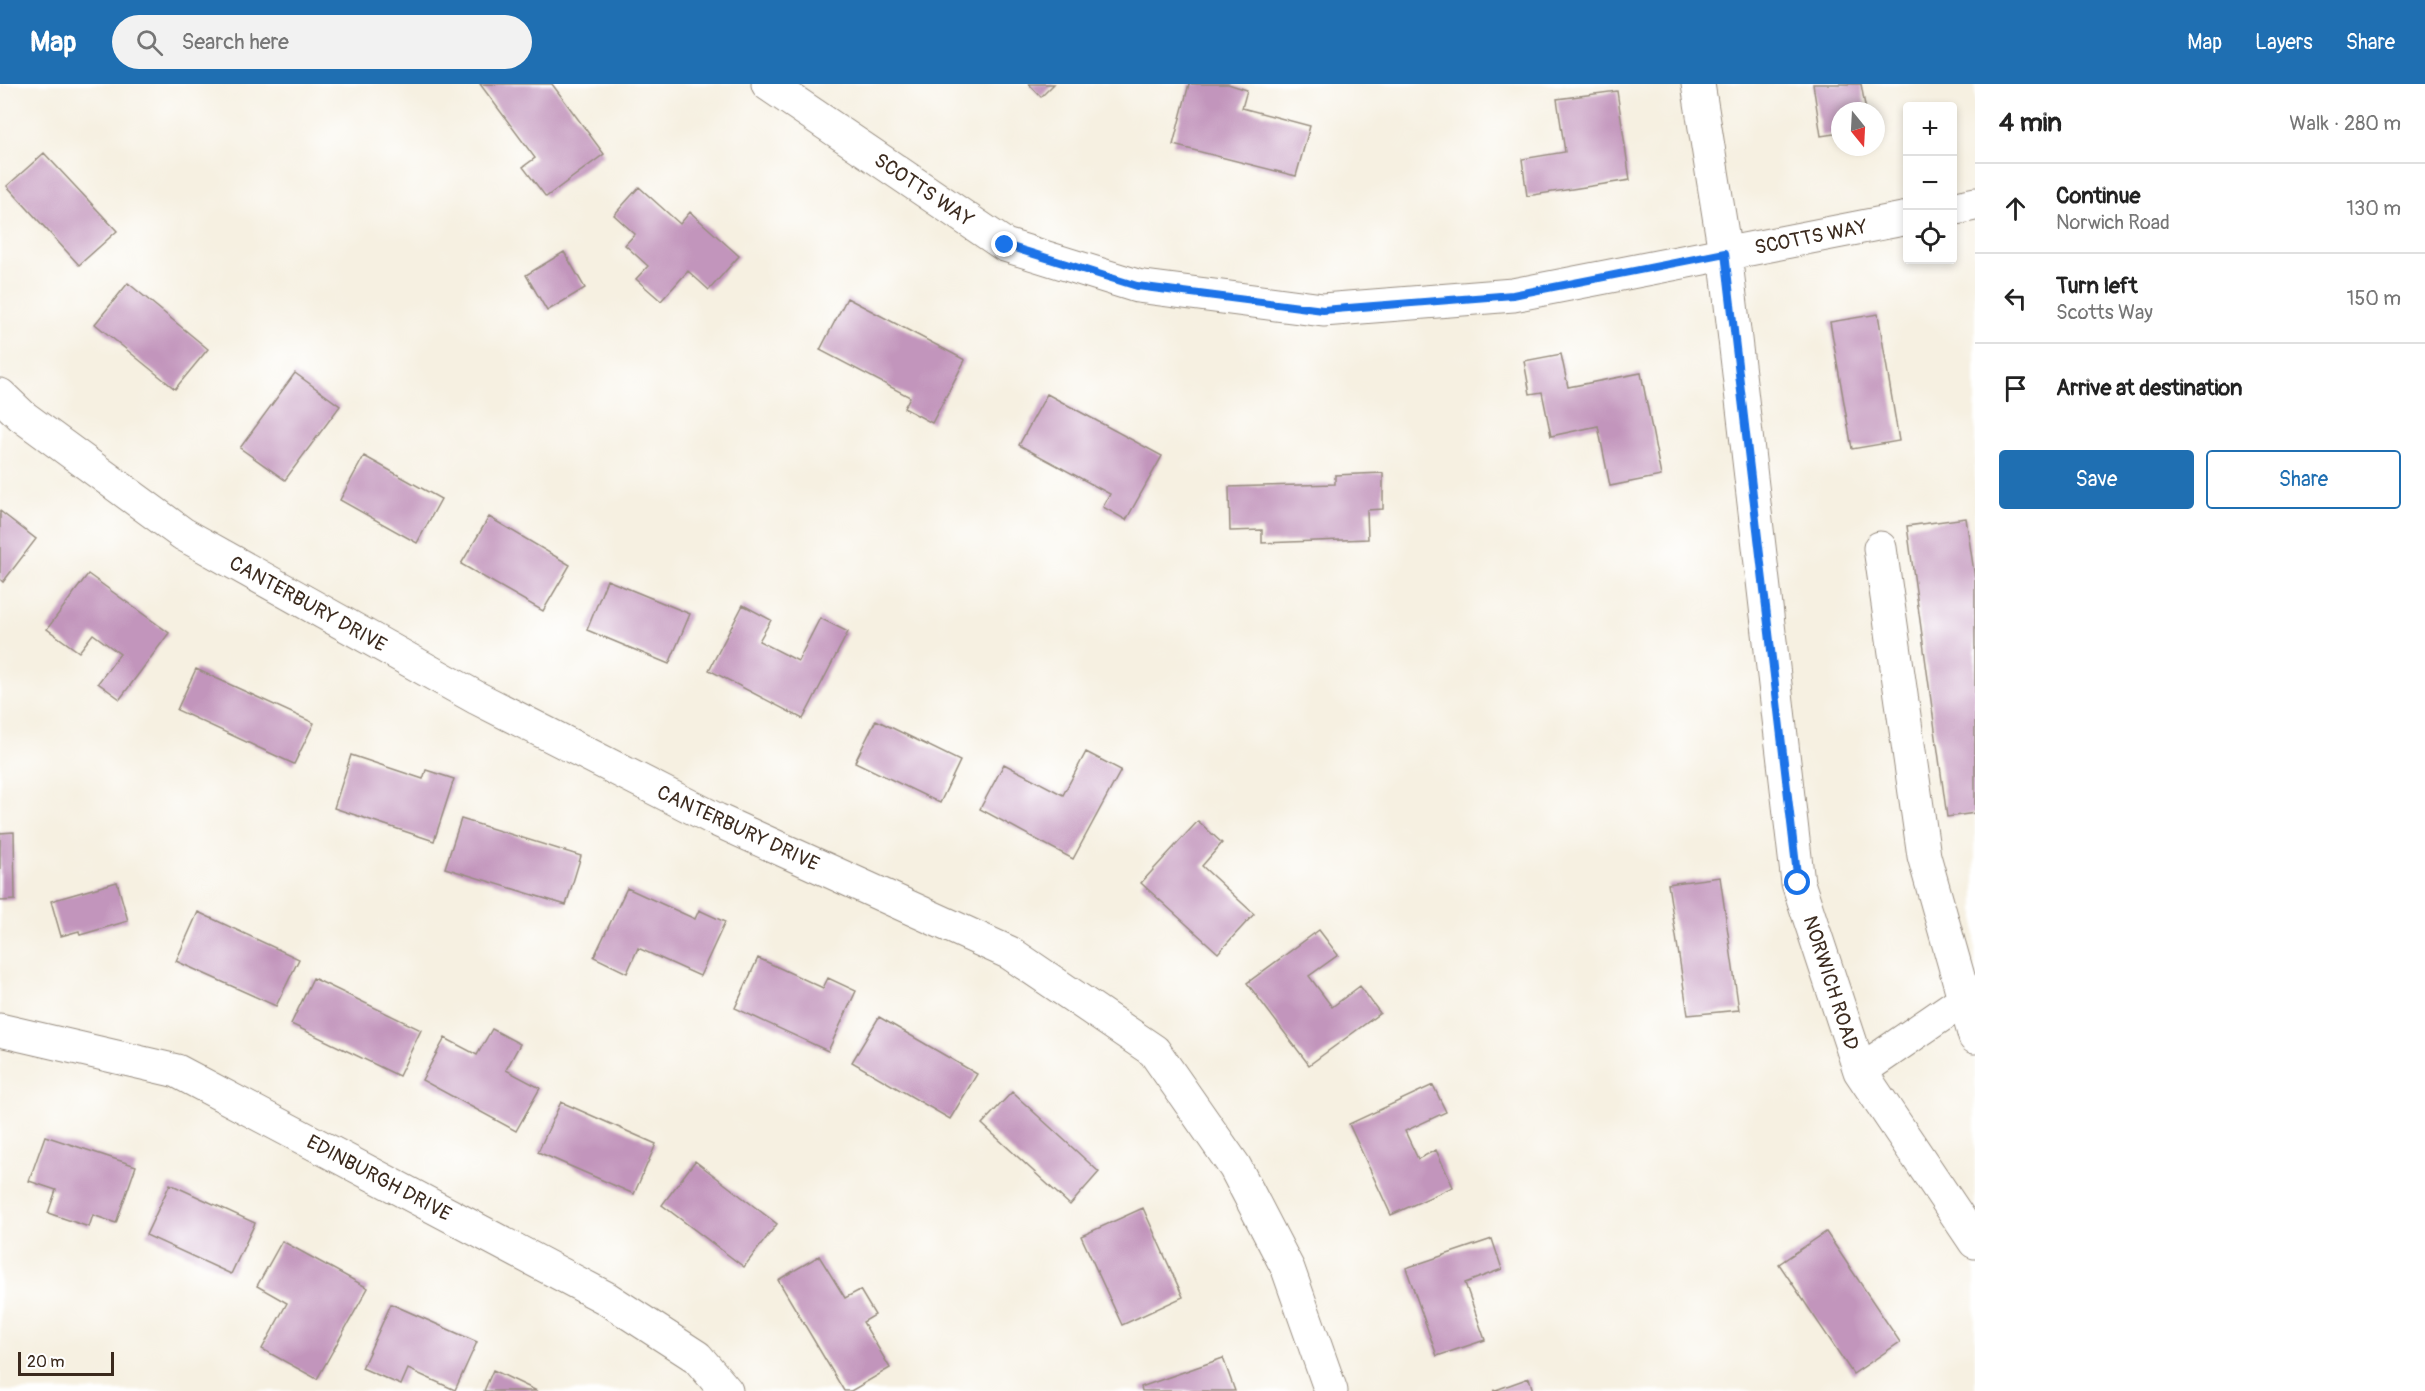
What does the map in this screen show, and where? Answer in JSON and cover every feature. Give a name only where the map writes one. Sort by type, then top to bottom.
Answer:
[{"type":"street","name":"SCOTTS WAY","points":[[768,84],[1005,245],[1137,286],[1323,310],[1513,295],[1903,219]]},
{"type":"street","name":"NORWICH ROAD","points":[[1698,84],[1725,253],[1798,883],[1860,1071],[1975,1242]]},
{"type":"street","points":[[1957,208],[1975,204]]},
{"type":"street","name":"CANTERBURY DRIVE","points":[[0,394],[22,416],[183,534],[477,698],[717,820],[1011,953],[1154,1051],[1235,1167],[1288,1269],[1331,1391]]},
{"type":"street","points":[[1880,548],[1924,855],[1970,995],[1975,1037]]},
{"type":"street","points":[[1860,1071],[1970,995]]},
{"type":"street","name":"EDINBURGH DRIVE","points":[[0,1030],[177,1071],[606,1298],[697,1357],[726,1391]]},
{"type":"building","points":[[480,84],[552,84],[604,154],[546,197],[523,167],[535,158]]},
{"type":"building","points":[[1029,84],[1054,84],[1041,97]]},
{"type":"building","points":[[1189,84],[1228,84],[1247,90],[1242,108],[1310,126],[1296,176],[1173,145]]},
{"type":"building","points":[[1813,84],[1861,84],[1864,102],[1831,102],[1831,134],[1821,136]]},
{"type":"building","points":[[1617,91],[1630,180],[1527,196],[1522,159],[1565,152],[1557,99]]},
{"type":"building","points":[[44,153],[117,231],[79,265],[7,186]]},
{"type":"building","points":[[639,187],[680,224],[690,212],[739,256],[709,290],[688,271],[661,301],[636,279],[648,266],[625,245],[635,234],[614,215]]},
{"type":"building","points":[[564,252],[585,288],[547,311],[526,275]]},
{"type":"building","points":[[128,283],[208,349],[175,389],[95,324]]},
{"type":"building","points":[[847,298],[965,360],[932,423],[904,408],[910,397],[820,350]]},
{"type":"building","points":[[1878,314],[1899,441],[1852,449],[1830,322]]},
{"type":"building","points":[[1561,354],[1568,387],[1641,373],[1661,476],[1610,486],[1598,426],[1551,436],[1542,392],[1530,394],[1524,361]]},
{"type":"building","points":[[295,373],[340,406],[285,480],[240,448]]},
{"type":"building","points":[[1047,394],[1162,456],[1126,520],[1103,507],[1110,494],[1019,445]]},
{"type":"building","points":[[364,456],[441,499],[417,543],[340,500]]},
{"type":"building","points":[[1383,473],[1383,509],[1367,510],[1368,539],[1262,543],[1262,530],[1230,531],[1229,487],[1335,484],[1335,475]]},
{"type":"building","points":[[0,511],[36,539],[3,582],[0,579]]},
{"type":"building","points":[[489,517],[570,565],[543,611],[461,564]]},
{"type":"building","points":[[1966,518],[1975,579],[1975,813],[1947,817],[1907,526]]},
{"type":"building","points":[[88,574],[169,633],[120,699],[98,683],[120,654],[93,634],[79,652],[47,629]]},
{"type":"building","points":[[607,580],[690,614],[669,664],[587,630]]},
{"type":"building","points":[[743,605],[771,620],[759,641],[798,661],[820,618],[848,632],[803,719],[709,670]]},
{"type":"building","points":[[196,669],[314,723],[294,764],[177,710]]},
{"type":"building","points":[[876,720],[960,761],[940,803],[855,762]]},
{"type":"building","points":[[1086,752],[1121,770],[1073,859],[980,809],[1004,764],[1063,795]]},
{"type":"building","points":[[351,755],[423,779],[426,770],[454,779],[434,841],[334,808]]},
{"type":"building","points":[[461,819],[581,856],[566,905],[445,868]]},
{"type":"building","points":[[1198,821],[1222,843],[1202,866],[1254,914],[1218,953],[1141,883]]},
{"type":"building","points":[[14,832],[15,900],[0,901],[0,833]]},
{"type":"building","points":[[1720,877],[1739,1010],[1688,1015],[1668,884]]},
{"type":"building","points":[[117,882],[128,921],[80,935],[79,931],[61,936],[51,901]]},
{"type":"building","points":[[627,888],[695,919],[699,910],[725,922],[700,976],[638,948],[627,973],[594,957]]},
{"type":"building","points":[[198,912],[299,959],[276,1006],[176,961]]},
{"type":"building","points":[[1319,930],[1338,955],[1309,976],[1332,1007],[1360,986],[1380,1013],[1309,1065],[1247,983]]},
{"type":"building","points":[[758,958],[823,988],[828,978],[856,991],[828,1051],[735,1008]]},
{"type":"building","points":[[313,978],[421,1030],[399,1076],[291,1024]]},
{"type":"building","points":[[879,1017],[977,1074],[950,1119],[852,1062]]},
{"type":"building","points":[[492,1029],[520,1044],[506,1070],[540,1088],[516,1131],[422,1080],[445,1038],[477,1055]]},
{"type":"building","points":[[1433,1085],[1446,1112],[1405,1131],[1418,1159],[1436,1150],[1453,1187],[1391,1215],[1349,1124]]},
{"type":"building","points":[[1012,1092],[1099,1172],[1070,1205],[982,1124]]},
{"type":"building","points":[[561,1102],[656,1144],[634,1194],[538,1152]]},
{"type":"building","points":[[45,1136],[136,1166],[116,1223],[93,1215],[89,1227],[48,1213],[56,1190],[29,1181]]},
{"type":"building","points":[[695,1161],[777,1224],[744,1267],[662,1205]]},
{"type":"building","points":[[170,1184],[255,1223],[231,1274],[146,1235]]},
{"type":"building","points":[[1143,1208],[1183,1297],[1122,1325],[1081,1236]]},
{"type":"building","points":[[1826,1232],[1900,1342],[1853,1374],[1779,1264]]},
{"type":"building","points":[[1492,1239],[1502,1269],[1465,1283],[1485,1340],[1437,1356],[1406,1268]]},
{"type":"building","points":[[282,1241],[368,1288],[317,1379],[262,1349],[287,1303],[257,1286]]},
{"type":"building","points":[[819,1256],[845,1298],[860,1290],[875,1315],[863,1322],[890,1368],[851,1391],[844,1391],[778,1280]]},
{"type":"building","points":[[391,1304],[477,1342],[455,1390],[408,1369],[401,1385],[362,1368]]},
{"type":"building","points":[[1223,1358],[1235,1391],[1142,1391],[1141,1387]]},
{"type":"building","points":[[493,1370],[537,1391],[484,1391]]},
{"type":"building","points":[[1529,1378],[1533,1391],[1493,1391]]},
{"type":"route","points":[[1005,245],[1137,286],[1323,310],[1513,295],[1725,253],[1798,883]]}]
